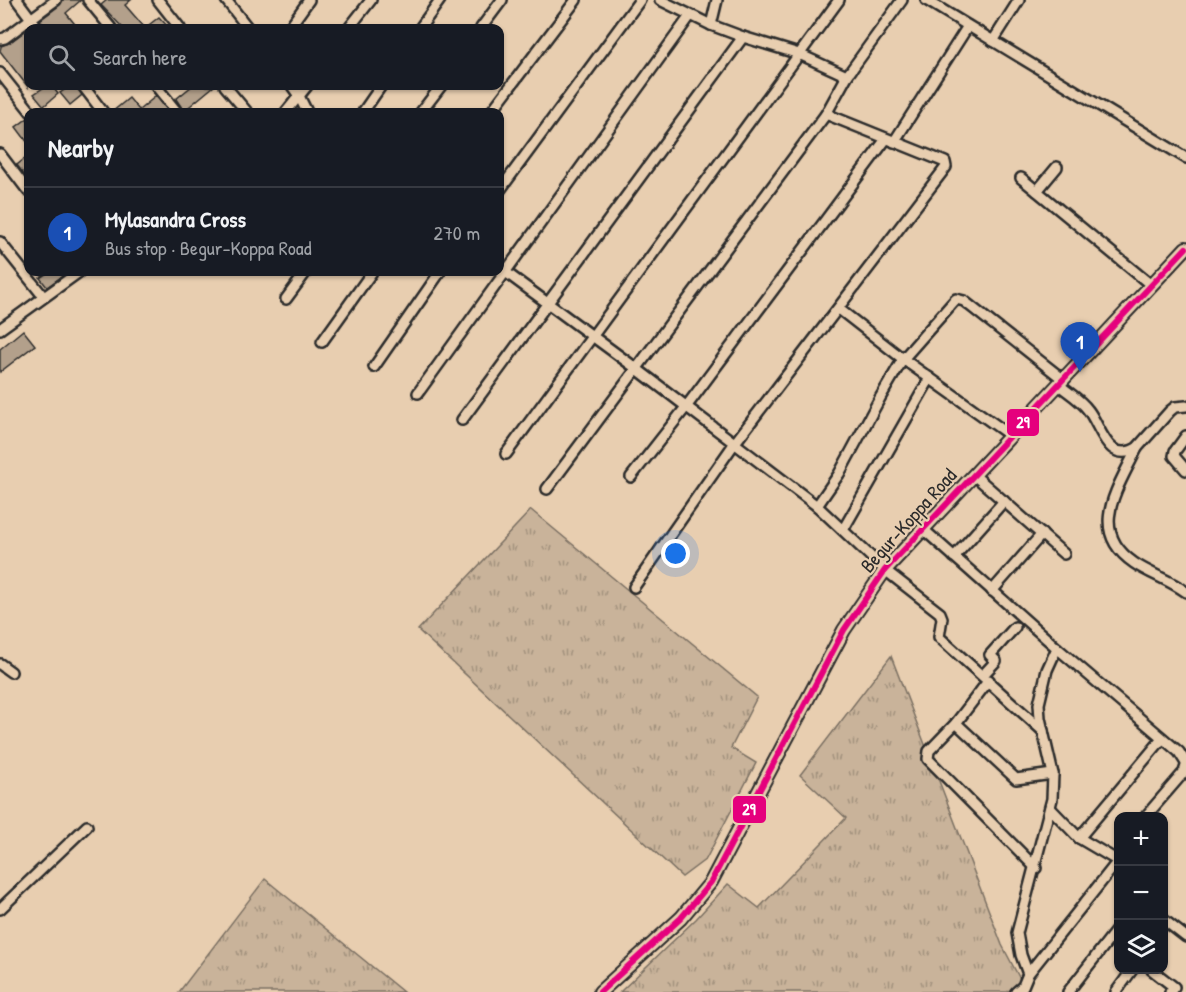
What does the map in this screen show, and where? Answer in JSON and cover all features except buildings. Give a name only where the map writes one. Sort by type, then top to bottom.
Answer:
[{"type":"main road","name":"Begur-Koppa Road","points":[[600,992],[681,918],[711,882],[844,630],[885,570],[1186,248]]},
{"type":"street","points":[[17,0],[35,24]]},
{"type":"street","points":[[24,24],[56,0]]},
{"type":"street","points":[[88,0],[108,24]]},
{"type":"street","points":[[158,0],[177,24]]},
{"type":"street","points":[[292,24],[309,0]]},
{"type":"street","points":[[352,24],[371,0]]},
{"type":"street","points":[[423,24],[440,0]]},
{"type":"street","points":[[484,24],[502,0]]},
{"type":"street","points":[[494,108],[576,0]]},
{"type":"street","points":[[504,185],[640,0]]},
{"type":"street","points":[[660,0],[711,25],[799,54],[847,76]]},
{"type":"street","points":[[711,25],[717,0]]},
{"type":"street","points":[[506,454],[839,0]]},
{"type":"street","points":[[547,489],[826,114],[847,76],[902,0]]},
{"type":"street","points":[[926,0],[1186,158]]},
{"type":"street","points":[[993,41],[1019,0]]},
{"type":"street","points":[[231,2],[245,24]]},
{"type":"street","points":[[504,269],[690,16]]},
{"type":"street","points":[[0,39],[6,38],[24,24]]},
{"type":"street","points":[[631,477],[890,140],[968,26]]},
{"type":"street","points":[[462,420],[743,37]]},
{"type":"street","points":[[0,73],[28,108]]},
{"type":"street","points":[[85,90],[101,108]]},
{"type":"street","points":[[159,90],[174,108]]},
{"type":"street","points":[[228,90],[244,108]]},
{"type":"street","points":[[295,90],[305,108]]},
{"type":"street","points":[[289,108],[304,90]]},
{"type":"street","points":[[366,108],[378,90]]},
{"type":"street","points":[[425,108],[438,90]]},
{"type":"street","points":[[634,587],[734,444],[946,167],[945,162],[826,114]]},
{"type":"street","points":[[0,154],[24,186]]},
{"type":"street","points":[[1037,191],[1057,167]]},
{"type":"street","points":[[1021,177],[1151,285]]},
{"type":"street","points":[[0,242],[24,272]]},
{"type":"street","points":[[504,271],[817,506],[885,570],[940,614],[942,618],[939,637],[1043,731]]},
{"type":"street","points":[[27,276],[43,296]]},
{"type":"street","points":[[0,329],[73,276]]},
{"type":"street","points":[[286,299],[303,276]]},
{"type":"street","points":[[322,342],[369,276]]},
{"type":"street","points":[[374,367],[437,276]]},
{"type":"street","points":[[418,393],[499,276]]},
{"type":"street","points":[[817,506],[839,474],[903,359],[953,302],[960,298],[1061,383],[1090,412],[1108,444],[1123,452],[1130,452],[1137,448]]},
{"type":"street","points":[[839,309],[903,359],[1011,436]]},
{"type":"street","points":[[843,530],[930,378]]},
{"type":"street","points":[[1186,406],[1176,407],[1170,411],[1137,448],[1109,509],[1107,523],[1115,544],[1133,562],[1186,592]]},
{"type":"street","points":[[1186,436],[1174,456],[1186,470]]},
{"type":"street","points":[[974,475],[1064,554]]},
{"type":"street","points":[[954,557],[1004,501]]},
{"type":"street","points":[[923,529],[1179,752],[1186,764],[1184,772],[1149,812]]},
{"type":"street","points":[[992,591],[1042,534]]},
{"type":"street","points":[[1015,627],[990,655],[996,661],[986,678],[956,723],[929,751],[928,759],[1036,868]]},
{"type":"street","points":[[1028,974],[1021,955],[1017,933],[1050,808],[1053,774],[1039,704],[1047,670],[1057,648]]},
{"type":"street","points":[[0,664],[11,672]]},
{"type":"street","points":[[956,723],[1016,778],[1053,774]]},
{"type":"street","points":[[1079,838],[1162,739]]},
{"type":"street","points":[[1050,808],[1079,838],[1114,856]]},
{"type":"street","points":[[0,909],[87,826]]},
{"type":"street","points":[[1016,992],[1023,986],[1028,974],[1114,861]]},
{"type":"street","points":[[1168,923],[1186,937]]},
{"type":"street","points":[[1068,992],[1114,934]]},
{"type":"street","points":[[1110,939],[1114,942]]},
{"type":"street","points":[[1116,992],[1129,974]]},
{"type":"street","points":[[1158,974],[1174,987],[1170,992]]},
{"type":"green space","points":[[531,510],[757,697],[731,748],[756,763],[706,859],[682,877],[418,630]]},
{"type":"green space","points":[[891,656],[1002,945],[1021,981],[1007,992],[620,992],[696,919],[728,884],[759,908],[846,818],[800,775]]},
{"type":"green space","points":[[265,879],[403,992],[179,992]]},
{"type":"transit line","name":"29","points":[[600,992],[681,918],[711,882],[844,630],[885,570],[1186,248]]},
{"type":"place","name":"Mylasandra Cross","points":[[1080,372]]}]
